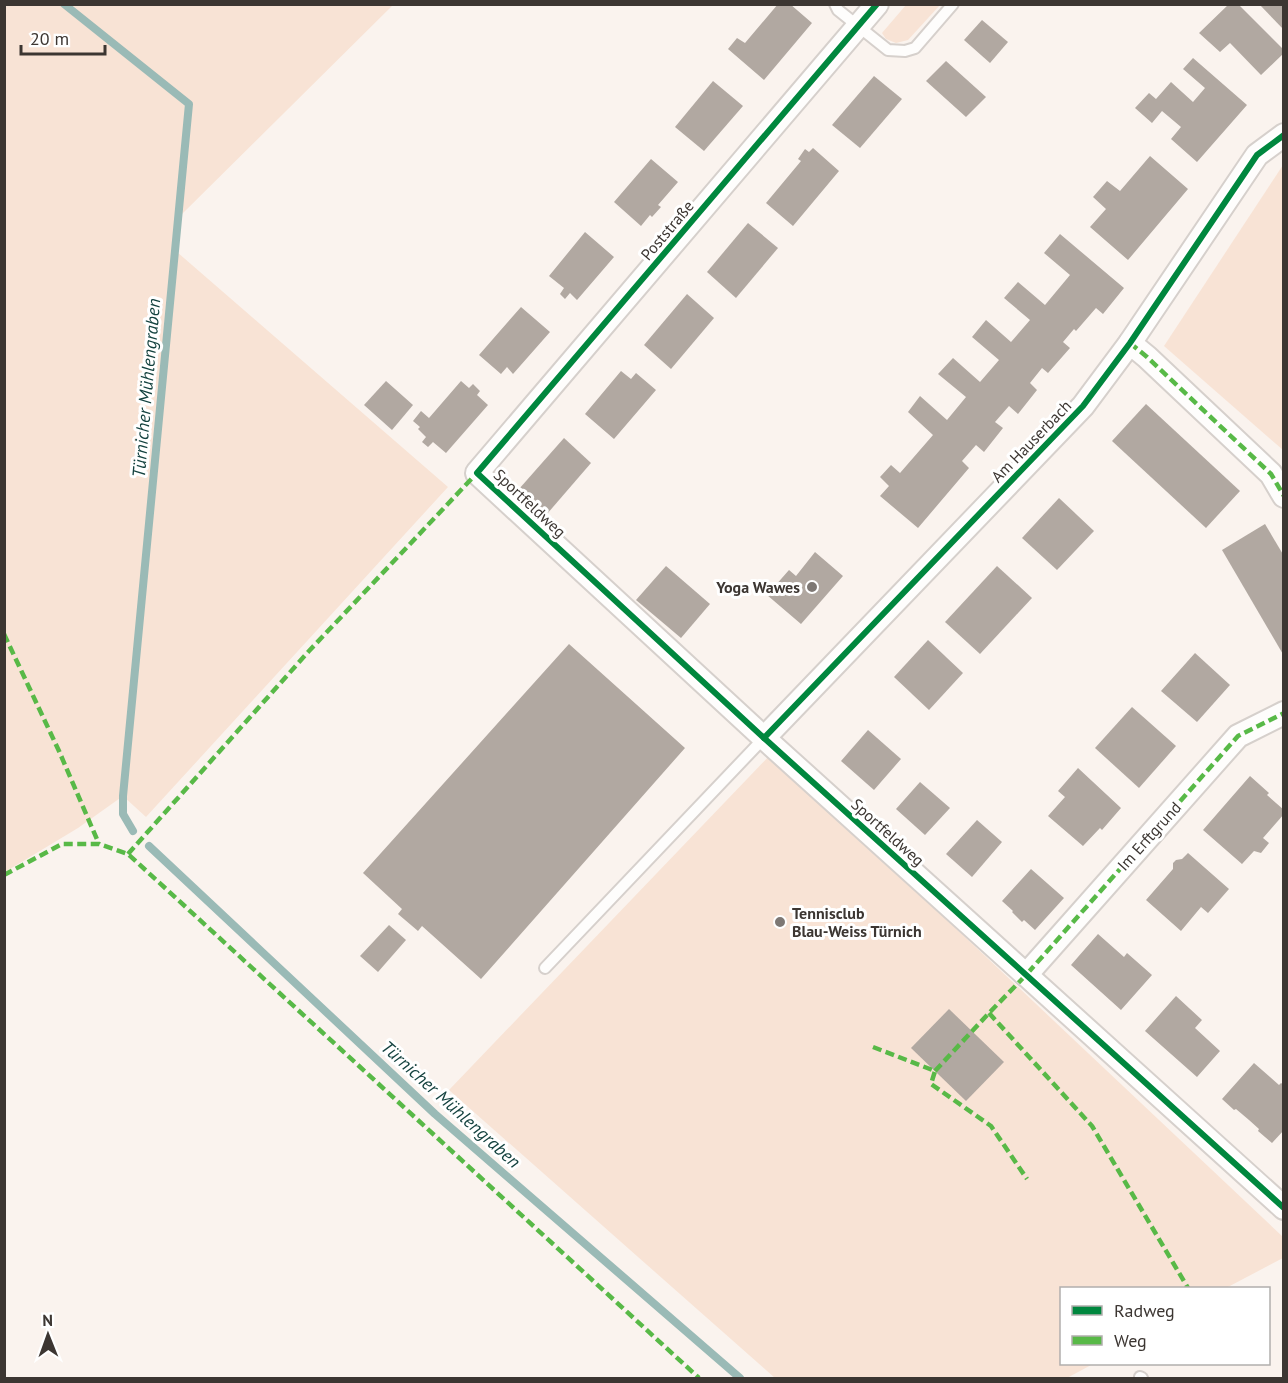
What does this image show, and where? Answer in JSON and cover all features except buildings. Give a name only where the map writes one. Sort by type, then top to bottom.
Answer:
[{"type":"street","name":"Poststraße","points":[[477,473],[877,4]]},
{"type":"street","name":"Am Hauserbach","points":[[764,738],[1083,406],[1130,343],[1257,155],[1284,135]]},
{"type":"street","points":[[1130,343],[1148,357],[1271,474],[1284,496]]},
{"type":"street","name":"Sportfeldweg","points":[[477,473],[764,738],[1284,1208]]},
{"type":"street","name":"Im Erftgrund","points":[[1026,975],[1238,736],[1284,713]]},
{"type":"lane","points":[[835,4],[838,10],[888,51],[905,51],[915,48],[953,4]]},
{"type":"lane","points":[[545,968],[764,738]]},
{"type":"shaded area","points":[[5,4],[393,5],[180,216],[177,252],[448,487],[146,817],[123,796],[78,828],[5,872]]},
{"type":"shaded area","points":[[906,5],[940,5],[908,40],[896,43],[886,39],[882,33]]},
{"type":"shaded area","points":[[1283,165],[1283,450],[1164,346]]},
{"type":"shaded area","name":"Tennisclub Blau-Weiss Türnich","points":[[771,754],[1283,1237],[1283,1258],[1228,1287],[1060,1287],[1060,1365],[1091,1365],[1067,1378],[775,1378],[449,1090]]},
{"type":"waterway","name":"Türnicher Mühlengraben","points":[[64,4],[189,104],[123,796],[123,814],[133,831]]},
{"type":"waterway","name":"Türnicher Mühlengraben","points":[[149,846],[435,1114],[740,1378]]},
{"type":"marked path","points":[[1130,343],[1271,474],[1284,496]]},
{"type":"marked path","points":[[128,854],[309,651],[477,473]]},
{"type":"marked path","points":[[4,634],[59,751],[99,844]]},
{"type":"marked path","points":[[935,1071],[1026,975],[1238,736],[1284,713]]},
{"type":"marked path","points":[[4,875],[62,844],[99,844],[128,854],[699,1378]]},
{"type":"marked path","points":[[989,1013],[1092,1126],[1187,1287]]},
{"type":"marked path","points":[[873,1047],[935,1071],[931,1084],[991,1126],[1027,1179]]},
{"type":"cycle path","points":[[877,4],[477,473],[764,738],[1284,1208]]},
{"type":"cycle path","points":[[764,738],[1083,406],[1130,343],[1257,155],[1284,135]]},
{"type":"place","name":"Yoga Wawes","points":[[812,587]]},
{"type":"place","name":"Tennisclub Blau-Weiss Türnich","points":[[780,922]]}]
